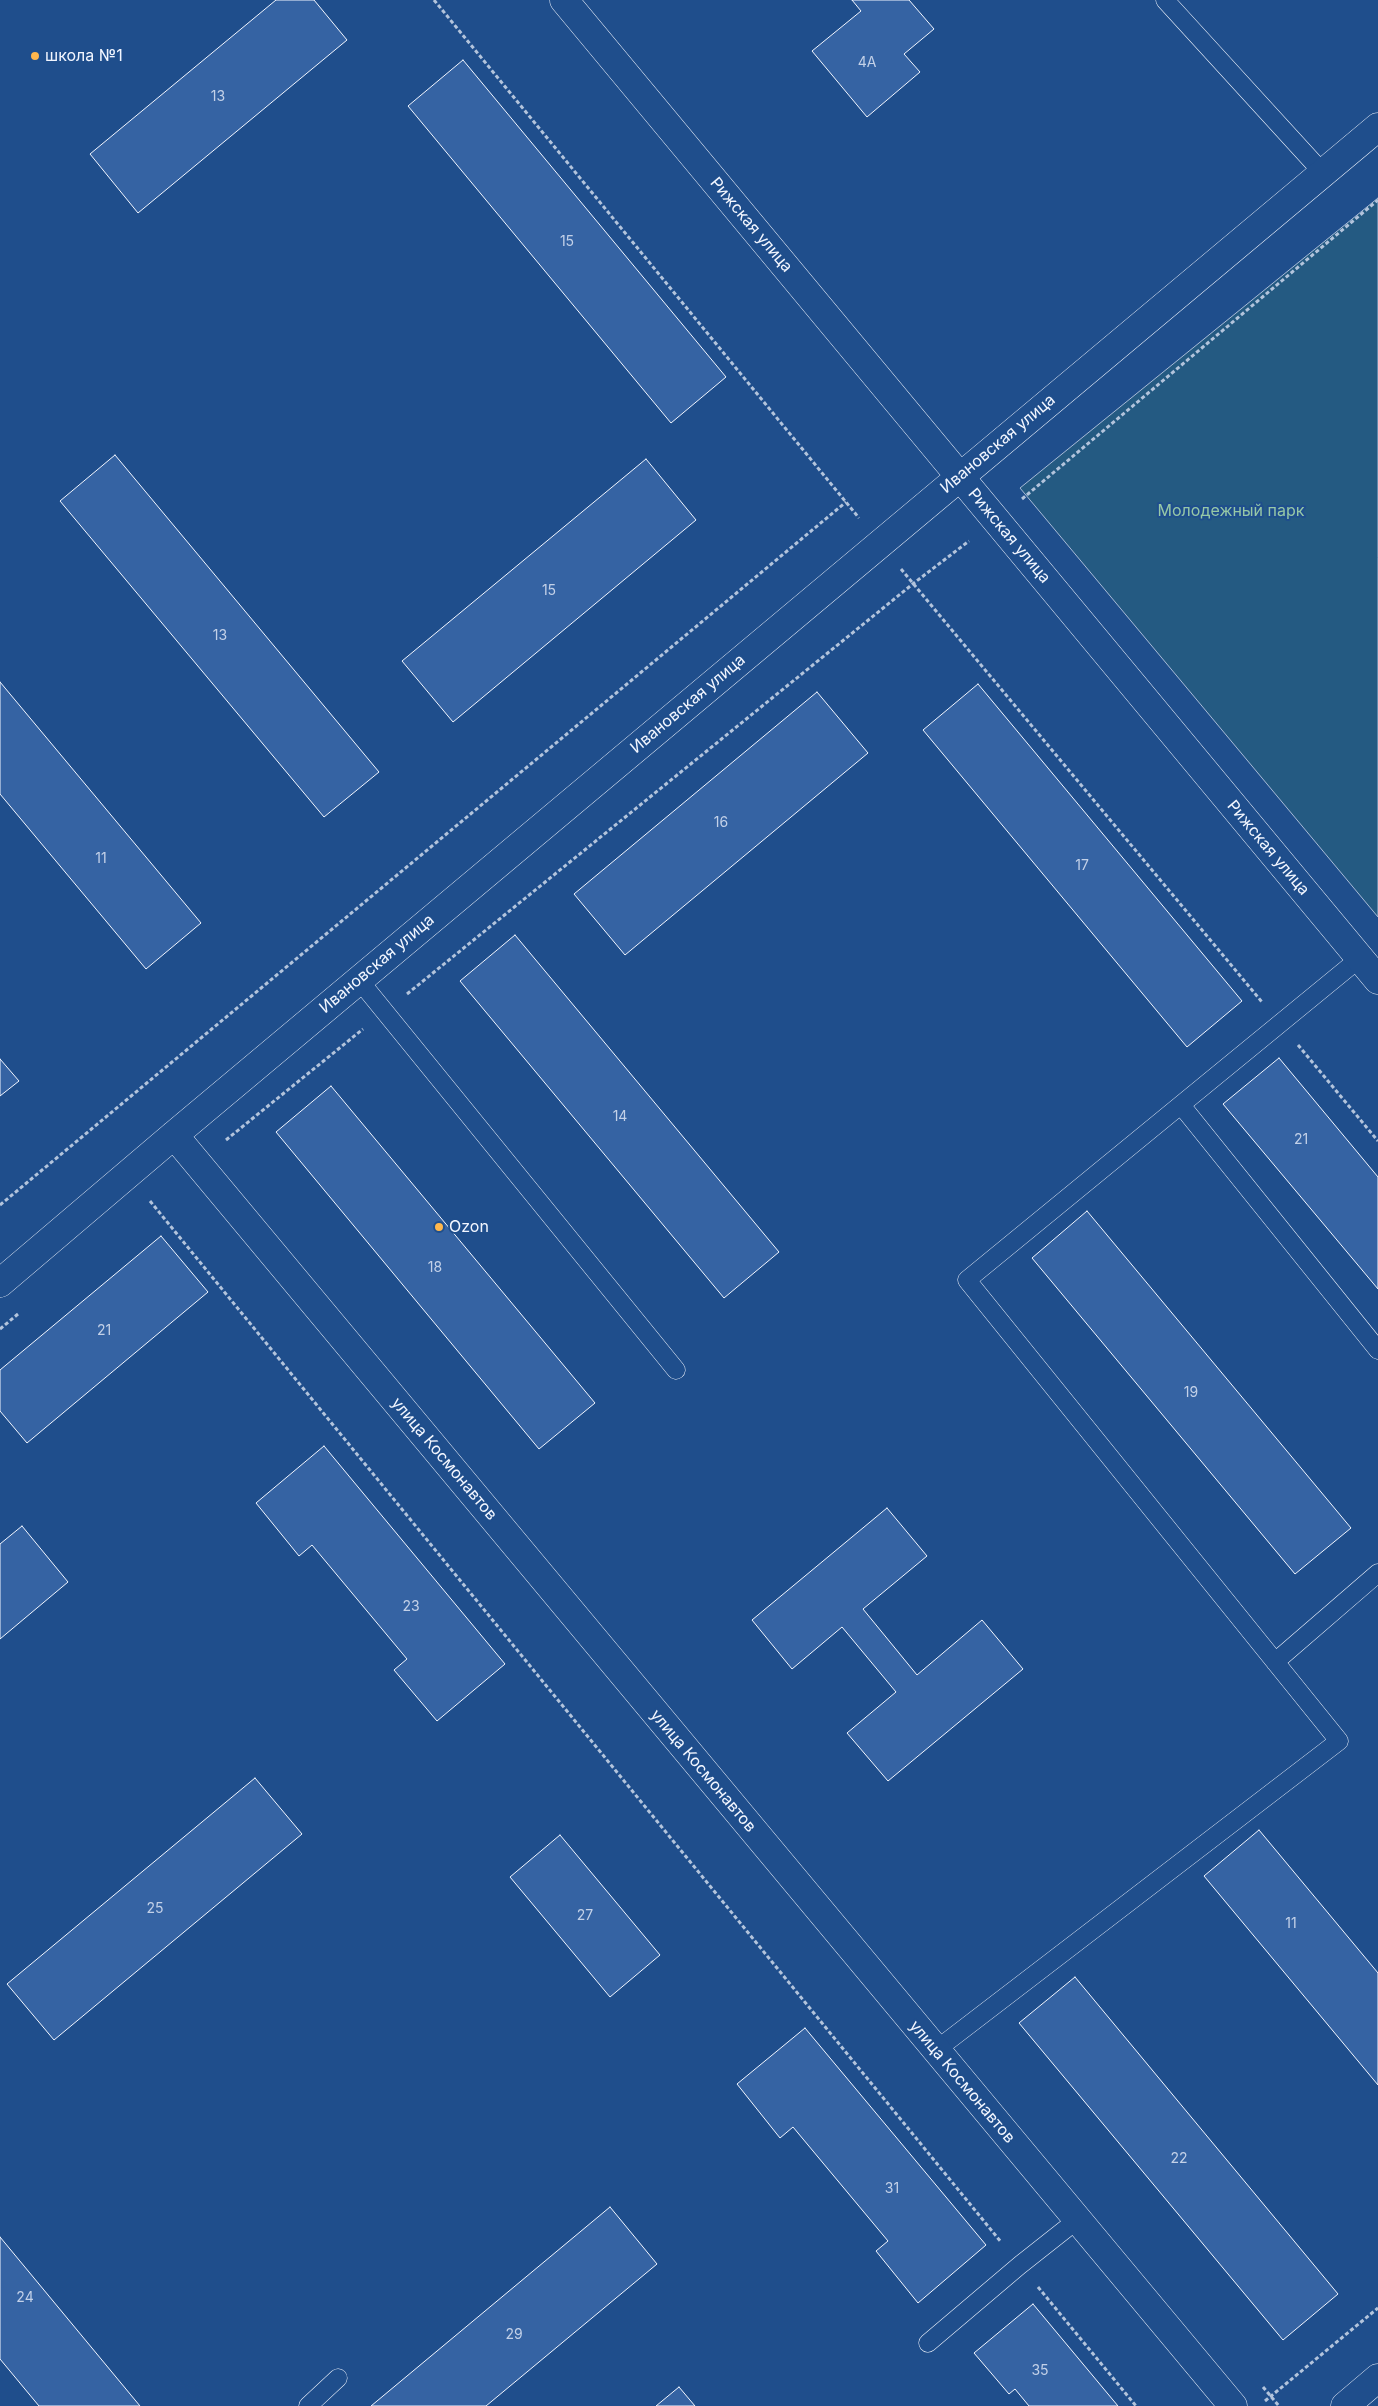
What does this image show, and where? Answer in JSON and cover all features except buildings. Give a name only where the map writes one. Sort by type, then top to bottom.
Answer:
[{"type":"street","name":"Рижская улица","points":[[564,0],[1378,980]]},
{"type":"street","name":"Ивановская улица","points":[[0,1284],[174,1134],[1378,127]]},
{"type":"street","name":"улица Космонавтов","points":[[174,1134],[1233,2406]]},
{"type":"street","points":[[1344,2406],[1378,2378]]},
{"type":"lane","points":[[1165,0],[1323,173]]},
{"type":"lane","points":[[936,2050],[1339,1741],[967,1280],[1360,958]]},
{"type":"lane","points":[[359,980],[676,1370]]},
{"type":"lane","points":[[1180,1105],[1378,1350]]},
{"type":"lane","points":[[1275,1662],[1378,1573]]},
{"type":"lane","points":[[928,2343],[1020,2265],[1077,2220]]},
{"type":"lane","points":[[308,2406],[338,2378]]},
{"type":"path","points":[[434,0],[879,543],[1378,1141]]},
{"type":"path","points":[[196,1161],[385,1012],[914,583],[996,520],[1378,200]]},
{"type":"path","points":[[0,1205],[846,502]]},
{"type":"path","points":[[143,1207],[157,1195]]},
{"type":"path","points":[[150,1201],[1136,2406]]},
{"type":"path","points":[[0,1330],[22,1310]]},
{"type":"path","points":[[1259,2406],[1378,2308]]},
{"type":"green space","name":"Молодежный парк","points":[[1378,198],[1378,917],[1020,488]]},
{"type":"place","name":"школа №1","points":[[35,56]]},
{"type":"place","name":"Ozon","points":[[439,1227]]}]
